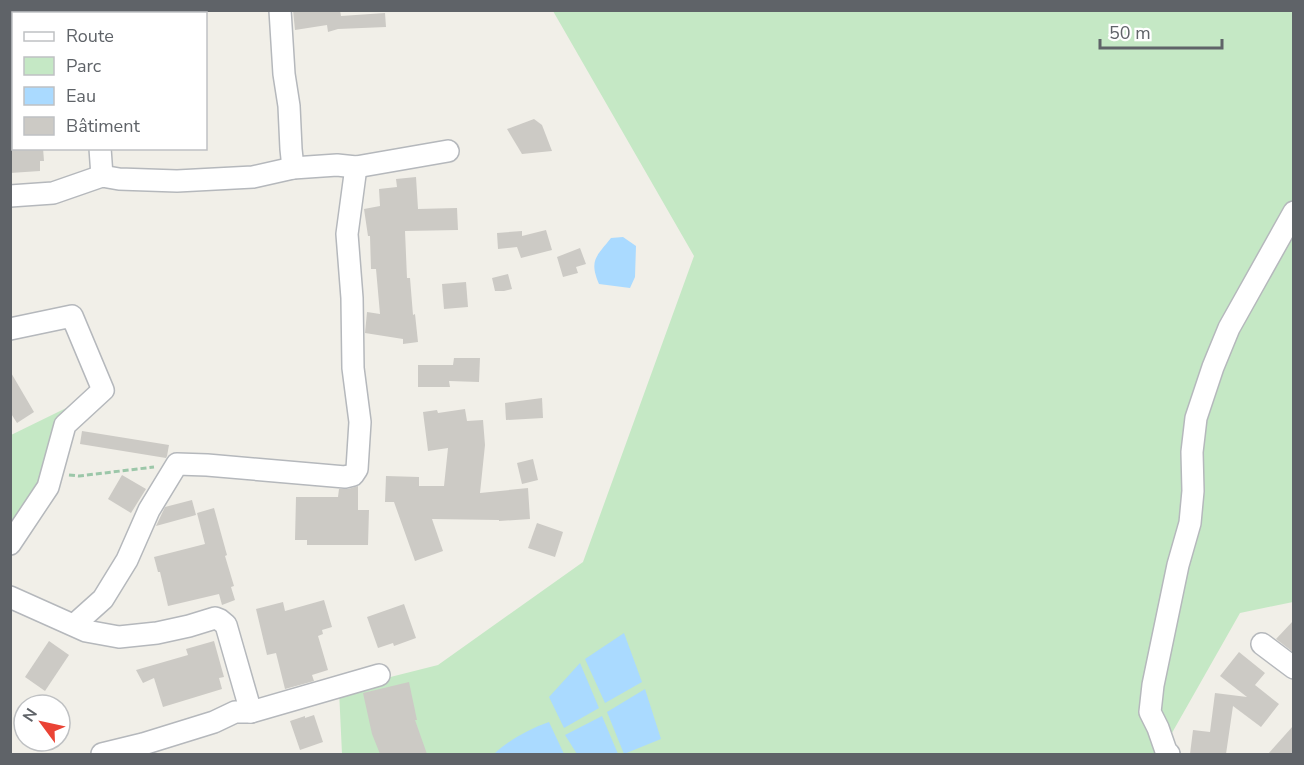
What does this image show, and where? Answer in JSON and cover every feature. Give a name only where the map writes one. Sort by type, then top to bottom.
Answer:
[{"type":"street","points":[[280,10],[282,53],[290,106],[293,168]]},
{"type":"street","points":[[100,150],[102,176]]},
{"type":"street","points":[[10,196],[53,193],[102,176],[119,179],[177,181],[253,177],[293,168],[356,166],[448,151]]},
{"type":"street","points":[[74,625],[103,599],[127,560],[149,510],[177,464],[345,477],[352,475],[357,469],[360,422],[353,368],[352,298],[347,234],[356,166]]},
{"type":"street","points":[[1169,754],[1150,712],[1153,685],[1178,565],[1190,523],[1193,491],[1192,452],[1196,418],[1229,328],[1293,212]]},
{"type":"street","points":[[10,329],[72,316],[103,390],[65,425],[48,486],[10,544]]},
{"type":"street","points":[[10,597],[86,631],[119,637],[157,633],[215,618],[220,620],[226,625],[251,712]]},
{"type":"street","points":[[1262,644],[1293,668]]},
{"type":"street","points":[[102,754],[214,722],[235,712],[251,712],[379,675]]},
{"type":"path","points":[[52,474],[79,476],[177,464]]},
{"type":"green space","points":[[553,11],[1293,11],[1293,602],[1240,613],[1160,754],[342,754],[339,690],[438,665],[583,562],[694,256]]},
{"type":"green space","points":[[103,390],[65,425],[11,544],[11,435]]},
{"type":"water","points":[[623,237],[636,246],[635,277],[630,288],[599,284],[594,264],[596,259],[611,238]]},
{"type":"water","points":[[624,633],[642,682],[605,703],[585,659]]},
{"type":"water","points":[[580,663],[599,708],[564,728],[549,697]]},
{"type":"water","points":[[645,689],[661,739],[624,754],[607,712]]},
{"type":"water","points":[[602,716],[618,754],[577,754],[565,735]]},
{"type":"water","points":[[549,722],[564,754],[494,754],[520,735]]},
{"type":"building","points":[[293,10],[340,10],[341,16],[385,13],[386,27],[338,29],[328,32],[327,25],[295,30]]},
{"type":"building","points":[[534,119],[542,125],[552,151],[522,154],[507,129]]},
{"type":"building","points":[[10,148],[12,150],[43,150],[44,161],[40,161],[40,171],[10,173]]},
{"type":"building","points":[[416,177],[418,209],[457,208],[458,230],[405,231],[407,278],[410,278],[418,342],[403,344],[403,339],[365,333],[367,312],[380,314],[376,269],[371,269],[370,236],[368,236],[364,209],[380,206],[379,189],[397,187],[396,179]]},
{"type":"building","points":[[546,230],[552,250],[521,258],[517,247],[498,249],[497,233],[522,231],[522,236]]},
{"type":"building","points":[[580,248],[586,264],[576,267],[578,273],[563,277],[557,257]]},
{"type":"building","points":[[508,274],[512,289],[495,291],[492,278]]},
{"type":"building","points":[[466,282],[468,307],[444,309],[442,284]]},
{"type":"building","points":[[454,358],[480,358],[479,382],[449,381],[450,387],[418,387],[418,365],[453,365]]},
{"type":"building","points":[[10,371],[34,412],[17,423],[10,412]]},
{"type":"building","points":[[542,398],[543,418],[506,420],[505,403]]},
{"type":"building","points":[[465,409],[467,421],[483,420],[485,445],[480,493],[528,488],[530,519],[499,521],[432,519],[443,551],[415,561],[394,502],[385,502],[386,476],[419,477],[419,486],[444,486],[448,448],[428,451],[423,412],[437,410],[438,413]]},
{"type":"building","points":[[82,431],[169,445],[167,456],[166,458],[80,444]]},
{"type":"building","points":[[533,459],[538,480],[522,484],[517,463]]},
{"type":"building","points":[[122,475],[146,489],[131,513],[108,499]]},
{"type":"building","points":[[358,486],[358,510],[369,510],[368,545],[307,545],[307,540],[295,540],[296,497],[338,497],[339,489]]},
{"type":"building","points":[[192,500],[196,515],[156,526],[165,507]]},
{"type":"building","points":[[214,508],[227,555],[225,556],[234,586],[231,587],[235,600],[222,605],[219,594],[168,606],[154,557],[205,544],[197,513]]},
{"type":"building","points":[[537,523],[563,532],[555,557],[528,548]]},
{"type":"building","points":[[324,600],[332,627],[322,630],[323,634],[318,636],[328,670],[312,675],[314,681],[285,689],[276,653],[267,655],[256,609],[283,602],[285,611]]},
{"type":"building","points":[[404,604],[416,638],[394,646],[393,643],[378,648],[367,617]]},
{"type":"building","points":[[1293,621],[1293,652],[1276,639]]},
{"type":"building","points":[[49,641],[69,655],[45,691],[25,677]]},
{"type":"building","points":[[214,641],[224,677],[219,678],[222,689],[163,707],[154,678],[143,683],[136,670],[188,655],[186,649]]},
{"type":"building","points":[[1239,652],[1265,673],[1255,685],[1279,704],[1261,727],[1233,706],[1226,754],[1190,754],[1193,730],[1210,732],[1215,693],[1247,697],[1220,676]]},
{"type":"building","points":[[409,682],[417,720],[415,720],[427,754],[380,754],[372,734],[363,693]]},
{"type":"building","points":[[314,715],[323,742],[300,750],[290,721]]},
{"type":"building","points":[[1293,726],[1293,754],[1268,754]]}]
